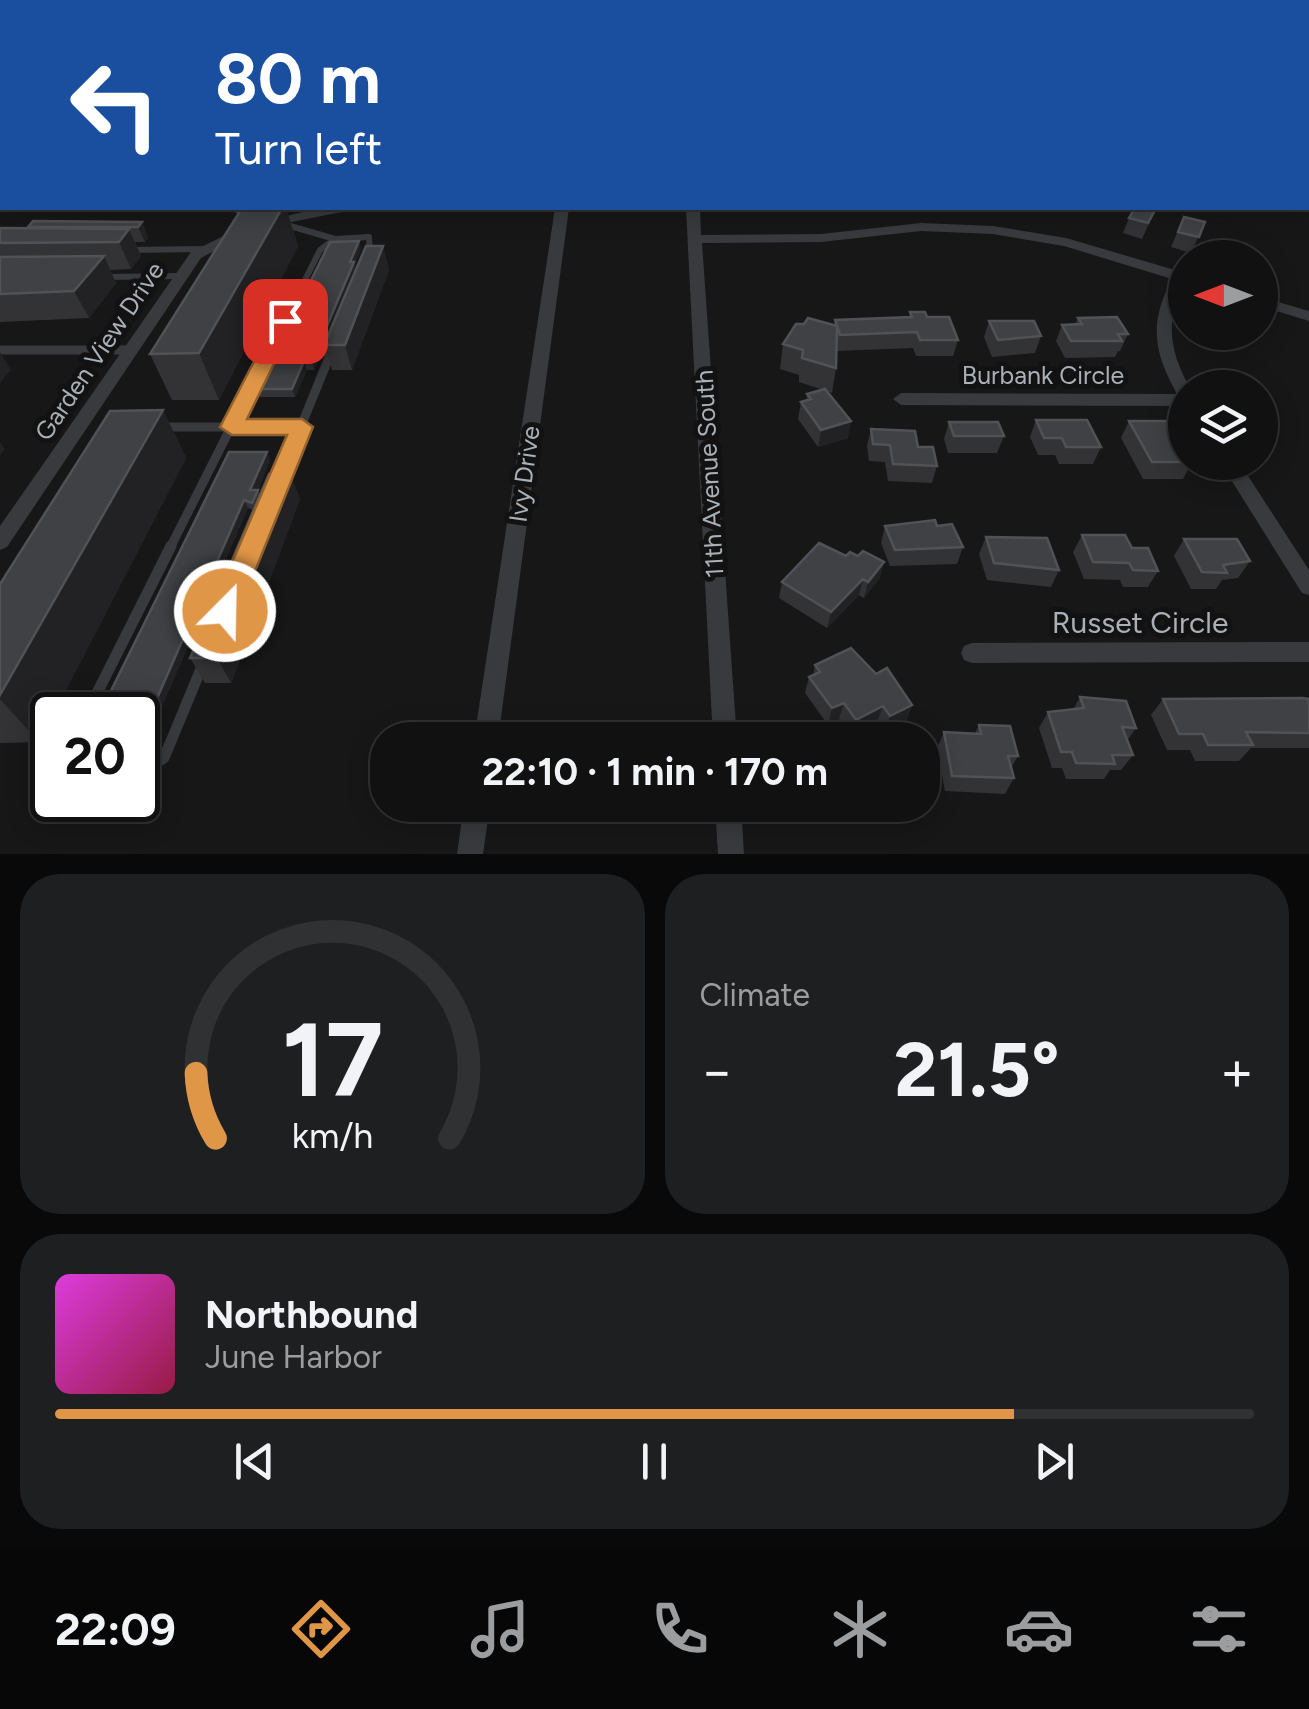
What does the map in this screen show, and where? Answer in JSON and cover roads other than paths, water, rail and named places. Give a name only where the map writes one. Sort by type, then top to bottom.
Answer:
[{"type":"street","name":"Garden View Drive","points":[[0,542],[86,427],[129,350],[180,276],[204,250],[267,220],[330,210]]},
{"type":"street","name":"Ivy Drive","points":[[489,722],[562,210]]},
{"type":"street","name":"11th Avenue South","points":[[694,210],[723,722]]},
{"type":"street","points":[[696,239],[820,238],[921,227],[993,230],[1066,242],[1168,273]]},
{"type":"street","points":[[1168,300],[1160,329],[1171,370]]},
{"type":"street","points":[[1278,307],[1309,316]]},
{"type":"street","name":"Burbank Circle","points":[[900,399],[1168,397]]},
{"type":"street","points":[[1241,480],[1309,587]]},
{"type":"street","name":"Russet Circle","points":[[972,653],[1309,652]]},
{"type":"street","points":[[470,854],[474,822]]},
{"type":"street","points":[[729,822],[731,854]]},
{"type":"lane","points":[[237,210],[336,239],[370,237],[373,248],[366,266]]},
{"type":"lane","points":[[98,692],[320,250],[336,239]]},
{"type":"lane","points":[[116,250],[204,250]]},
{"type":"lane","points":[[97,277],[180,276]]},
{"type":"lane","points":[[271,500],[337,337]]},
{"type":"lane","points":[[0,350],[129,350]]},
{"type":"lane","points":[[152,427],[302,427]]},
{"type":"lane","points":[[160,760],[210,648]]}]
